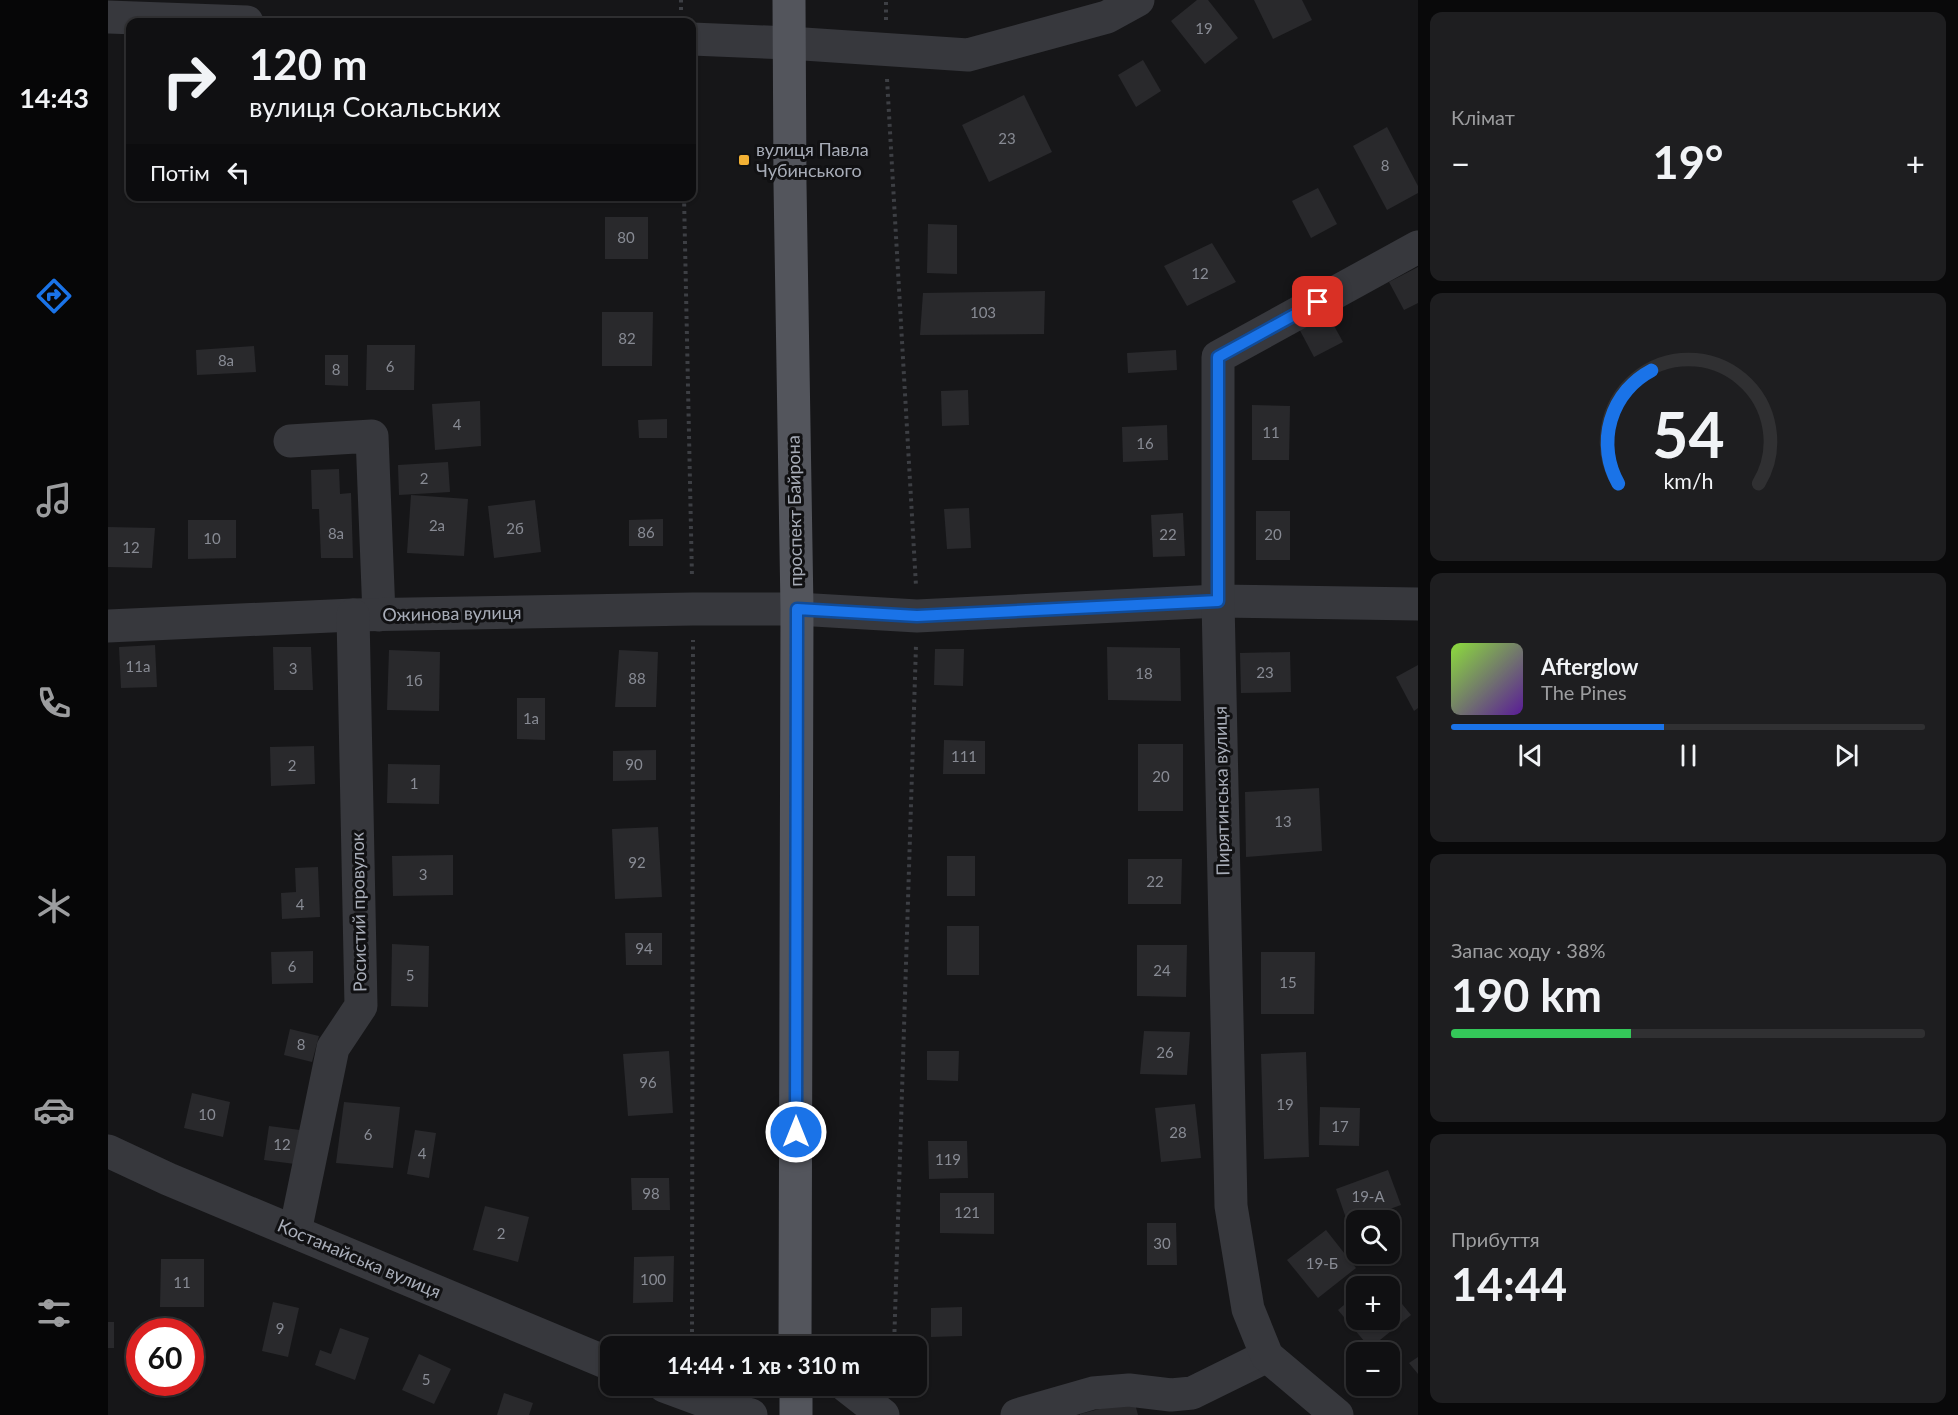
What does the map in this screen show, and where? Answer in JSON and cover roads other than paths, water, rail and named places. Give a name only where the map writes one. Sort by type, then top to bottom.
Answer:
[{"type":"main road","name":"проспект Байрона","points":[[789,0],[797,609],[796,1336]]},
{"type":"main road","points":[[796,1396],[796,1415]]},
{"type":"street","points":[[696,39],[968,55],[1107,17],[1138,0]]},
{"type":"street","points":[[108,18],[126,19]]},
{"type":"street","name":"Пирятинська вулиця","points":[[1337,1415],[1267,1356],[1248,1309],[1231,1206],[1218,601],[1218,357],[1418,247]]},
{"type":"street","name":"Росистий провулок","points":[[290,441],[372,436],[366,615],[361,1006],[333,1048],[295,1232]]},
{"type":"street","name":"Ожинова вулиця","points":[[108,626],[366,615],[693,609],[797,609],[917,616],[1218,601],[1418,604]]},
{"type":"street","name":"Костанайська вулиця","points":[[108,1151],[168,1179],[600,1360]]},
{"type":"street","points":[[1017,1415],[1093,1393],[1129,1390],[1171,1395],[1192,1393],[1267,1356]]},
{"type":"street","points":[[687,1396],[751,1415]]},
{"type":"street","points":[[859,1396],[884,1415]]},
{"type":"place","name":"вулиця Павла Чубинського","points":[[744,160]]}]
